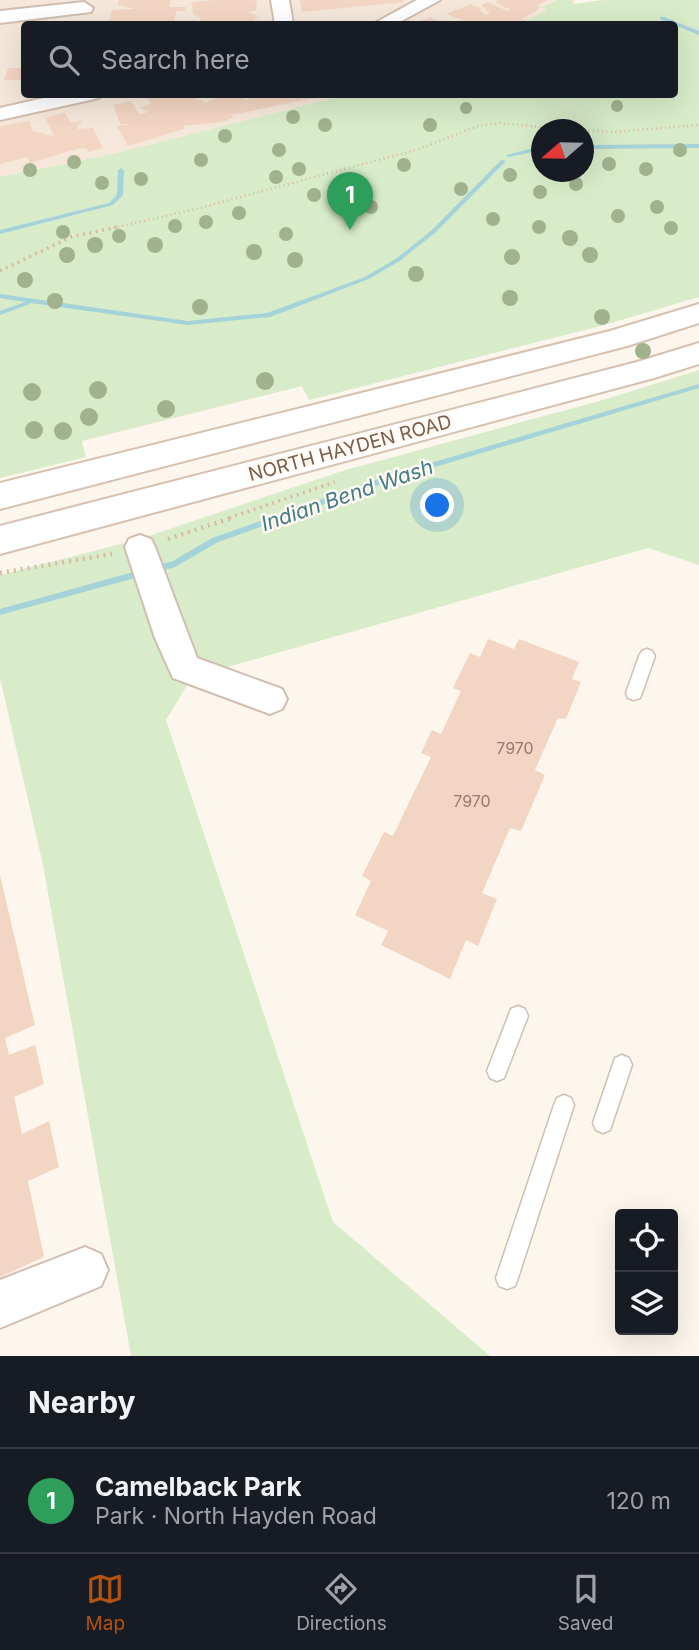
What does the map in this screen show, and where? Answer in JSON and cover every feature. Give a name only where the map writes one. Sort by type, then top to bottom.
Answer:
[{"type":"main road","name":"NORTH HAYDEN ROAD","points":[[0,496],[616,339],[699,313]]},
{"type":"main road","name":"NORTH HAYDEN ROAD","points":[[0,540],[699,354]]},
{"type":"street","points":[[280,0],[284,21]]},
{"type":"street","points":[[388,21],[431,0]]},
{"type":"street","points":[[0,17],[84,11]]},
{"type":"street","points":[[0,114],[62,98]]},
{"type":"street","points":[[139,547],[171,638],[185,668],[270,699]]},
{"type":"street","points":[[0,1304],[85,1270]]},
{"type":"lane","points":[[634,693],[647,656]]},
{"type":"lane","points":[[497,1071],[518,1016]]},
{"type":"lane","points":[[603,1123],[622,1065]]},
{"type":"lane","points":[[506,1278],[564,1105]]},
{"type":"path","points":[[0,271],[71,237],[195,209],[406,153],[478,126],[500,123],[531,126]]},
{"type":"path","points":[[594,131],[612,132],[699,125]]},
{"type":"path","points":[[0,573],[99,558],[339,481]]},
{"type":"shaded area","points":[[0,0],[575,0],[574,4],[541,21],[21,21],[21,98],[334,98],[112,154],[0,177]]},
{"type":"green space","points":[[557,0],[571,0],[574,4],[603,0],[699,0],[699,297],[601,326],[309,400],[302,386],[82,441],[86,457],[0,478],[0,177],[112,154],[334,98],[678,98],[678,21],[527,21],[547,10],[542,7]]},
{"type":"green space","points":[[699,370],[699,565],[648,548],[192,677],[166,720],[333,1222],[490,1356],[131,1356],[43,865],[0,678],[0,575],[137,540],[342,471],[603,400]]},
{"type":"building","points":[[119,0],[171,0],[169,7],[186,7],[185,11],[176,11],[174,21],[109,21],[112,10],[136,9],[118,5]]},
{"type":"building","points":[[254,0],[257,2],[256,10],[248,12],[258,16],[254,21],[200,21],[201,18],[193,14],[192,2]]},
{"type":"building","points":[[300,0],[404,0],[404,2],[302,12]]},
{"type":"building","points":[[498,0],[548,0],[537,5],[541,7],[521,19],[526,21],[465,21],[446,14],[471,4],[482,9],[479,11],[486,15],[490,13],[481,5],[488,2],[507,11],[511,10],[496,3]]},
{"type":"building","points":[[430,17],[439,21],[420,21]]},
{"type":"building","points":[[8,68],[21,68],[21,80],[4,80]]},
{"type":"building","points":[[148,98],[197,98],[196,101],[202,100],[204,103],[215,98],[314,98],[231,115],[233,118],[221,122],[183,126],[184,129],[128,146],[117,126],[130,124],[120,124],[113,105],[131,101],[139,114],[149,112],[140,108],[151,104]]},
{"type":"building","points":[[65,113],[70,122],[82,121],[76,129],[93,128],[103,148],[88,152],[86,148],[77,149],[30,163],[27,157],[0,164],[0,126],[29,121],[33,131],[54,136],[45,117]]},
{"type":"building","points":[[488,639],[514,649],[519,639],[579,662],[572,679],[581,682],[566,719],[558,718],[535,770],[545,775],[521,831],[510,828],[482,893],[497,899],[478,946],[466,940],[450,979],[381,945],[388,931],[355,915],[371,881],[362,876],[384,832],[393,836],[431,757],[421,753],[432,730],[441,734],[461,691],[453,688],[470,653],[480,657]]},
{"type":"building","points":[[0,875],[35,1025],[5,1038],[9,1055],[35,1045],[44,1084],[14,1097],[22,1134],[49,1121],[59,1167],[28,1181],[44,1257],[0,1277]]},
{"type":"waterway","points":[[662,18],[669,21]]},
{"type":"waterway","points":[[678,24],[699,33]]},
{"type":"waterway","points":[[594,147],[699,146]]},
{"type":"waterway","points":[[509,155],[531,150]]},
{"type":"waterway","points":[[0,296],[188,323],[268,315],[367,278],[399,259],[434,231],[503,161]]},
{"type":"waterway","points":[[0,232],[111,204],[120,195],[121,170]]},
{"type":"waterway","points":[[0,313],[28,303]]},
{"type":"waterway","name":"Indian Bend Wash","points":[[0,612],[175,564],[215,540],[393,477],[699,386]]},
{"type":"place","name":"Camelback Park","points":[[350,230]]}]
